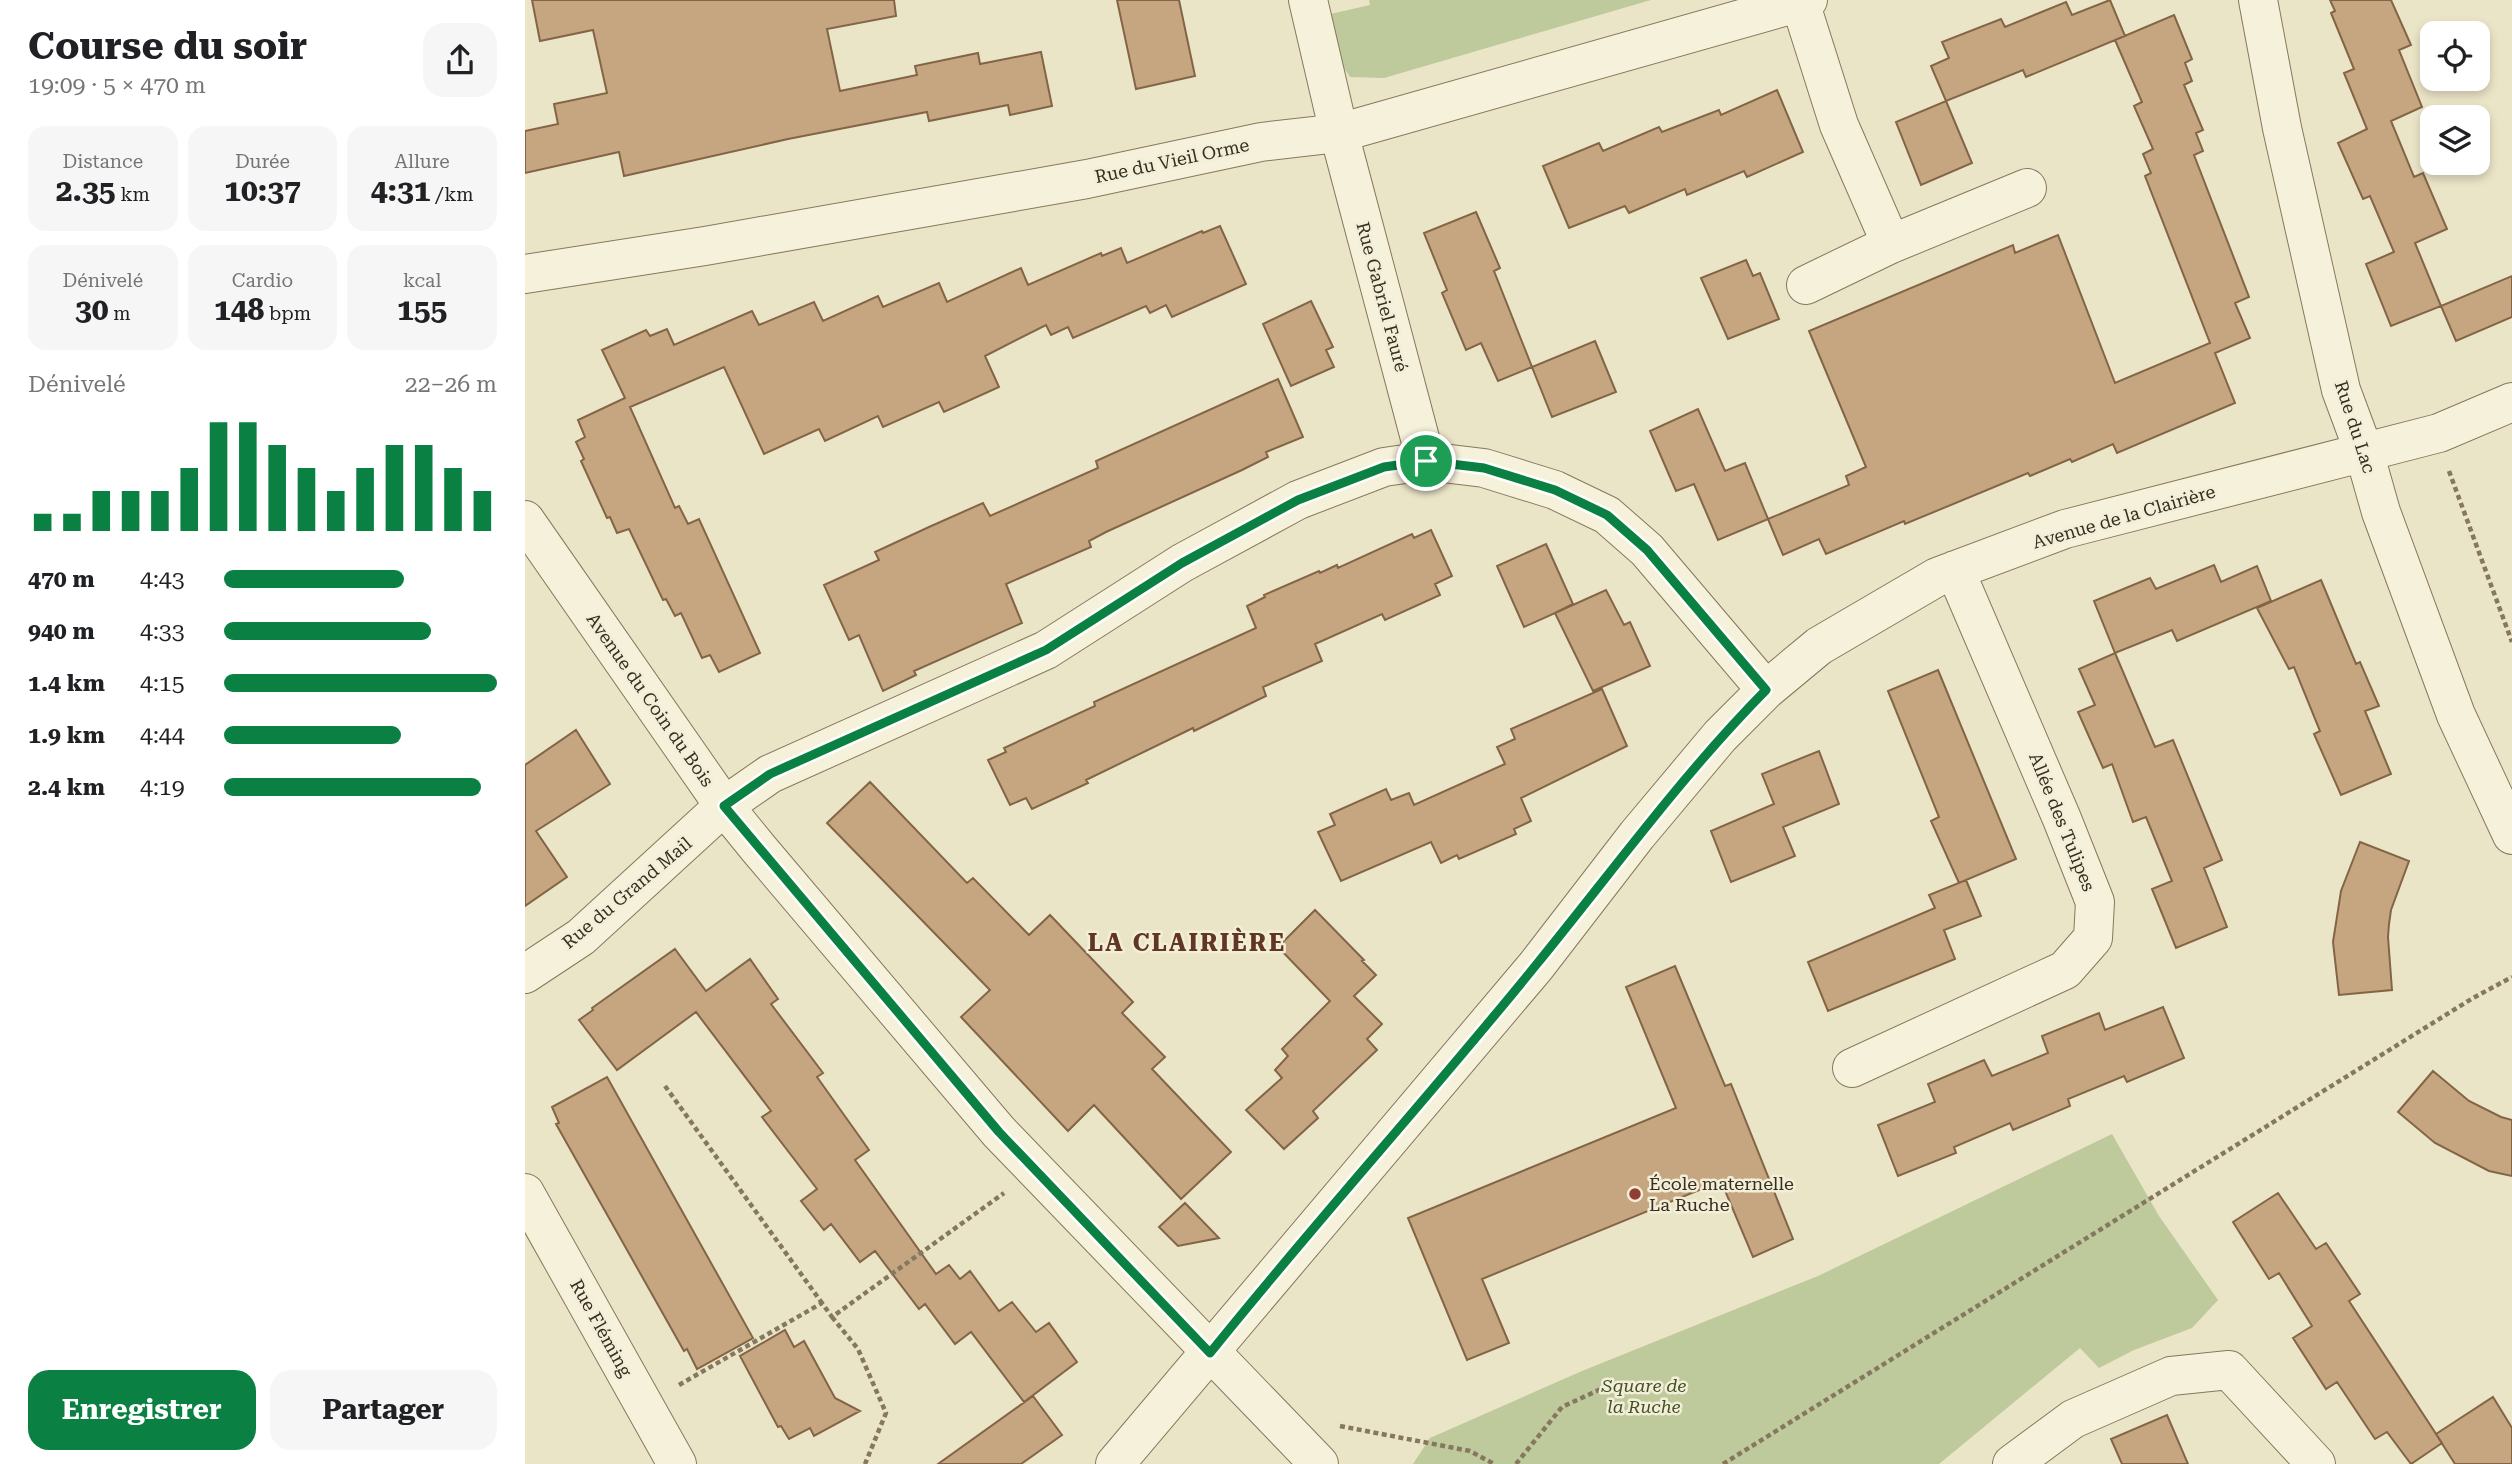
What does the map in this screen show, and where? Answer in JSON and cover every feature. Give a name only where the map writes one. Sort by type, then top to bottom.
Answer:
[{"type":"street","name":"Rue Gabriel Fauré","points":[[1308,0],[1339,133],[1426,461]]},
{"type":"street","name":"Rue du Lac","points":[[2259,0],[2282,128],[2341,390],[2364,452],[2381,512],[2456,715],[2512,835]]},
{"type":"street","name":"Rue du Vieil Orme","points":[[525,274],[705,246],[1073,181],[1261,142],[1339,133],[1804,1]]},
{"type":"street","points":[[1804,1],[1839,125],[1891,244]]},
{"type":"street","points":[[1806,285],[1891,244],[2027,188]]},
{"type":"street","name":"Avenue de la Clairière","points":[[1115,1464],[1536,965],[1637,835],[1712,746],[1766,690],[1819,646],[1937,577],[2065,529],[2439,433],[2512,402]]},
{"type":"street","name":"Rue du Grand Mail","points":[[525,974],[580,937],[724,806],[770,774],[1046,650],[1182,563],[1298,500],[1384,467],[1426,461],[1484,468],[1555,490],[1607,515],[1647,550],[1766,690]]},
{"type":"street","name":"Avenue du Coin du Bois","points":[[525,520],[724,806],[999,1132],[1319,1464]]},
{"type":"street","name":"Allée des Tulipes","points":[[1852,1068],[2065,970],[2093,938],[2095,902],[2062,818],[1955,570]]},
{"type":"street","name":"Rue Fléming","points":[[525,1192],[677,1464]]},
{"type":"street","points":[[2012,1464],[2073,1419],[2171,1376],[2229,1370],[2316,1464]]},
{"type":"path","points":[[2439,433],[2452,485],[2512,642]]},
{"type":"path","points":[[1723,1464],[2461,1005],[2512,977]]},
{"type":"path","points":[[665,1086],[858,1349],[886,1413],[865,1464]]},
{"type":"path","points":[[832,1317],[1036,1170]]},
{"type":"path","points":[[644,1405],[822,1303]]},
{"type":"path","points":[[1516,1464],[1562,1407],[1601,1389]]},
{"type":"path","points":[[1334,1425],[1470,1451],[1494,1464]]},
{"type":"green space","points":[[1369,0],[1651,0],[1384,78],[1350,77],[1342,65],[1326,15],[1370,5]]},
{"type":"green space","name":"Square de la Ruche","points":[[2112,1134],[2159,1216],[2218,1300],[2192,1328],[2134,1350],[2099,1368],[2080,1348],[1939,1464],[1413,1464],[1430,1438],[1582,1371],[1818,1276]]},
{"type":"building","points":[[532,0],[894,0],[896,16],[827,29],[840,91],[917,75],[915,66],[978,53],[980,64],[1041,52],[1052,106],[1010,115],[1008,105],[929,121],[927,112],[788,139],[624,176],[619,152],[525,173],[525,131],[558,124],[554,104],[607,93],[593,30],[540,41]]},
{"type":"building","points":[[1117,0],[1179,0],[1195,76],[1136,89]]},
{"type":"building","points":[[2110,0],[2125,36],[2026,77],[2023,70],[1946,101],[1931,66],[1949,58],[1942,42],[2001,19],[2005,27],[2066,2],[2072,15]]},
{"type":"building","points":[[2330,0],[2391,0],[2411,45],[2399,50],[2421,105],[2391,121],[2414,177],[2424,175],[2447,229],[2415,243],[2441,306],[2391,326],[2366,264],[2394,252],[2370,196],[2363,199],[2338,143],[2367,129],[2344,73],[2354,69],[2331,13],[2335,11]]},
{"type":"building","points":[[2174,15],[2192,59],[2185,63],[2192,81],[2184,85],[2203,130],[2196,133],[2203,151],[2194,155],[2249,297],[2235,303],[2250,338],[2215,353],[2235,403],[2117,453],[2113,444],[2072,462],[2070,459],[2030,476],[2028,473],[1826,554],[1819,539],[1783,555],[1768,519],[1849,485],[1846,476],[1866,467],[1809,331],[2013,245],[2015,253],[2058,235],[2115,383],[2210,343],[2145,176],[2151,173],[2143,154],[2153,149],[2134,106],[2142,102],[2115,40]]},
{"type":"building","points":[[1777,90],[1803,152],[1747,177],[1744,171],[1687,195],[1685,189],[1629,213],[1625,206],[1569,228],[1543,166],[1599,143],[1603,151],[1659,127],[1662,132],[1719,110],[1721,115]]},
{"type":"building","points":[[1946,101],[1972,163],[1921,185],[1896,122]]},
{"type":"building","points":[[1476,212],[1500,268],[1494,271],[1532,367],[1498,381],[1481,343],[1466,350],[1442,293],[1447,290],[1424,233]]},
{"type":"building","points":[[1220,226],[1246,284],[1172,317],[1166,305],[1150,313],[1146,306],[1073,338],[1068,327],[1051,335],[1046,325],[985,356],[999,387],[944,412],[939,402],[883,427],[878,416],[825,441],[819,429],[764,454],[724,367],[630,407],[675,508],[679,506],[688,524],[699,519],[760,653],[719,672],[710,655],[702,658],[681,613],[675,616],[666,599],[663,600],[629,529],[617,533],[610,517],[607,518],[581,461],[584,459],[576,442],[585,437],[578,420],[625,398],[602,350],[646,330],[650,336],[667,329],[674,345],[752,311],[759,325],[814,302],[823,321],[878,296],[883,307],[939,283],[947,302],[1021,268],[1028,285],[1101,253],[1102,256],[1121,248],[1127,263]]},
{"type":"building","points":[[1746,260],[1753,276],[1760,273],[1779,319],[1728,339],[1701,278]]},
{"type":"building","points":[[2512,276],[2512,317],[2456,341],[2441,306]]},
{"type":"building","points":[[1311,301],[1333,347],[1326,350],[1334,367],[1291,386],[1263,324]]},
{"type":"building","points":[[1595,341],[1616,392],[1552,417],[1532,367]]},
{"type":"building","points":[[1278,379],[1303,437],[1266,452],[1268,457],[1242,470],[1106,532],[1089,541],[1091,547],[1006,584],[1022,623],[914,671],[916,675],[883,691],[859,635],[849,640],[824,585],[879,560],[875,552],[929,527],[983,503],[990,516],[1098,468],[1096,461]]},
{"type":"building","points":[[1698,409],[1725,471],[1745,463],[1768,519],[1718,540],[1694,484],[1676,491],[1650,431]]},
{"type":"building","points":[[1431,530],[1452,576],[1435,584],[1440,595],[1385,620],[1382,614],[1315,644],[1322,661],[1263,687],[1266,696],[1086,780],[1088,783],[1032,809],[1026,798],[1010,805],[988,760],[1006,752],[1004,748],[1095,706],[1094,702],[1256,628],[1247,606],[1265,597],[1264,595],[1319,571],[1320,573],[1337,565],[1338,568],[1412,534],[1414,538]]},
{"type":"building","points":[[1546,544],[1573,604],[1524,627],[1497,566]]},
{"type":"building","points":[[2214,565],[2221,582],[2257,566],[2271,601],[2177,641],[2172,630],[2115,653],[2094,601],[2150,578],[2156,589]]},
{"type":"building","points":[[2321,580],[2356,664],[2360,662],[2379,706],[2365,711],[2391,774],[2341,795],[2314,734],[2320,731],[2294,667],[2289,669],[2257,608]]},
{"type":"building","points":[[1606,590],[1624,625],[1630,622],[1650,666],[1593,691],[1555,613]]},
{"type":"building","points":[[2115,653],[2155,747],[2173,740],[2222,860],[2204,868],[2227,927],[2176,948],[2152,889],[2172,881],[2146,817],[2133,822],[2112,764],[2103,768],[2078,712],[2095,705],[2079,669]]},
{"type":"building","points":[[1938,670],[2016,859],[1959,883],[1931,821],[1939,817],[1888,691]]},
{"type":"building","points":[[1602,689],[1627,746],[1521,798],[1531,821],[1514,829],[1516,834],[1459,859],[1457,855],[1441,863],[1431,842],[1341,881],[1318,832],[1335,825],[1330,814],[1386,789],[1391,800],[1409,793],[1414,805],[1505,764],[1497,747],[1515,739],[1511,729]]},
{"type":"building","points":[[576,730],[610,784],[536,831],[567,877],[525,906],[525,765]]},
{"type":"building","points":[[1819,751],[1839,804],[1783,827],[1795,856],[1731,882],[1711,831],[1774,804],[1762,774]]},
{"type":"building","points":[[870,782],[967,883],[973,878],[1029,935],[1050,915],[1133,1002],[1122,1013],[1165,1057],[1152,1069],[1231,1152],[1181,1199],[1094,1105],[1068,1131],[961,1017],[990,990],[827,823]]},
{"type":"building","points":[[2360,842],[2409,861],[2391,910],[2389,924],[2392,990],[2339,995],[2333,942],[2341,891]]},
{"type":"building","points":[[1966,880],[1981,916],[1944,930],[1955,959],[1828,1011],[1808,962],[1935,908],[1929,895]]},
{"type":"building","points":[[1315,910],[1376,975],[1354,996],[1382,1024],[1367,1039],[1377,1050],[1313,1111],[1318,1118],[1284,1149],[1246,1110],[1282,1078],[1275,1070],[1288,1056],[1282,1049],[1330,1001],[1278,947]]},
{"type":"building","points":[[675,949],[706,991],[750,959],[778,999],[771,1004],[823,1073],[817,1077],[869,1150],[855,1160],[936,1274],[949,1265],[960,1279],[970,1271],[999,1311],[1012,1302],[1036,1332],[1049,1323],[1077,1362],[1024,1402],[971,1332],[955,1344],[925,1304],[919,1309],[875,1251],[860,1262],[831,1224],[824,1230],[801,1201],[817,1189],[762,1117],[771,1111],[696,1012],[617,1070],[579,1020]]},
{"type":"building","points":[[1675,966],[1725,1086],[1731,1084],[1793,1239],[1753,1257],[1721,1181],[1482,1279],[1509,1343],[1467,1360],[1408,1218],[1676,1108],[1626,987]]},
{"type":"building","points":[[2163,1007],[2184,1058],[2127,1082],[2124,1076],[2068,1099],[2070,1106],[2013,1130],[2010,1123],[1954,1147],[1956,1153],[1898,1176],[1878,1125],[1935,1102],[1928,1084],[1984,1060],[1992,1076],[2048,1053],[2042,1036],[2099,1013],[2105,1030]]},
{"type":"building","points":[[2433,1071],[2469,1101],[2512,1120],[2512,1176],[2489,1171],[2435,1143],[2398,1112]]},
{"type":"building","points":[[607,1077],[753,1338],[697,1369],[687,1349],[684,1351],[556,1124],[559,1123],[552,1107]]},
{"type":"building","points":[[2278,1193],[2316,1249],[2326,1243],[2360,1294],[2349,1301],[2442,1443],[2411,1464],[2387,1432],[2375,1439],[2337,1382],[2326,1389],[2293,1338],[2312,1326],[2279,1273],[2269,1279],[2233,1222]]},
{"type":"building","points":[[1185,1203],[1219,1238],[1178,1246],[1159,1227]]},
{"type":"building","points":[[785,1330],[794,1347],[804,1341],[835,1398],[860,1411],[814,1436],[810,1428],[789,1439],[781,1426],[778,1427],[740,1356]]},
{"type":"building","points":[[1033,1396],[1062,1435],[1021,1464],[938,1464]]},
{"type":"building","points":[[2493,1397],[2512,1428],[2512,1464],[2455,1464],[2436,1434]]},
{"type":"building","points":[[2167,1415],[2188,1464],[2122,1464],[2111,1439]]},
{"type":"place","name":"École maternelle La Ruche","points":[[1635,1194]]},
{"type":"district","name":"LA CLAIRIÈRE","points":[[1187,943]]},
{"type":"route","points":[[1426,461],[1484,468],[1555,490],[1607,515],[1647,550],[1766,690],[1720,736],[1637,835],[1536,965],[1210,1353],[999,1132],[724,806],[770,774],[1046,650],[1182,563],[1298,500],[1384,467],[1426,461]]}]
